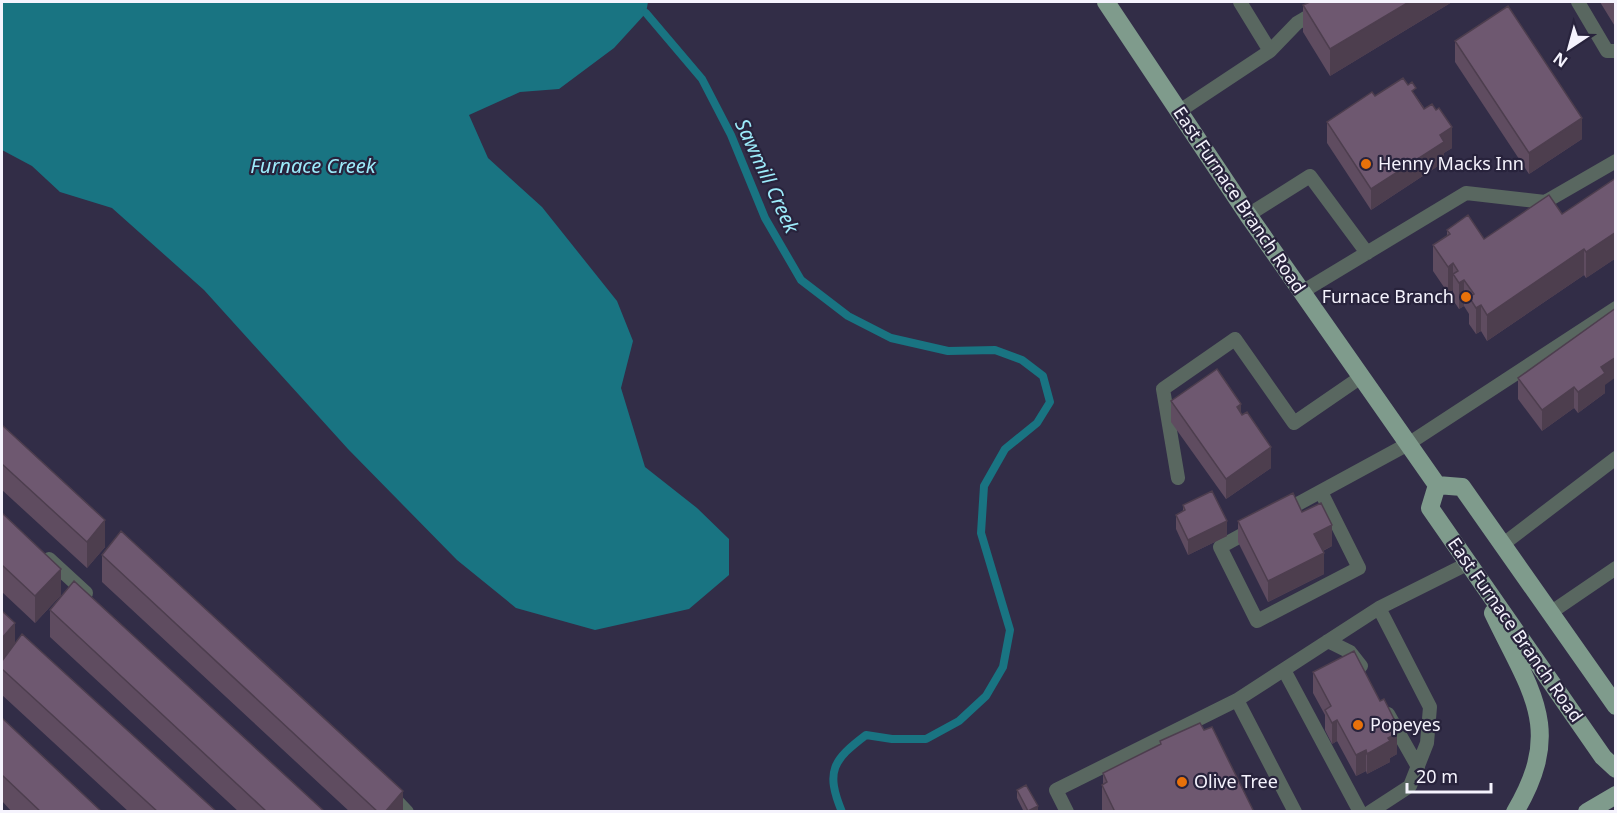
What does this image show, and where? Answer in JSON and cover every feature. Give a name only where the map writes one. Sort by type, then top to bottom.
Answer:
[{"type":"main road","name":"East Furnace Branch Road","points":[[1106,2],[1248,215],[1437,485],[1430,508],[1604,758],[1616,769]]},
{"type":"main road","points":[[1437,485],[1462,487],[1550,613],[1613,697]]},
{"type":"main road","points":[[1469,563],[1521,672],[1542,726],[1540,752],[1534,776],[1515,812]]},
{"type":"main road","points":[[1587,812],[1616,795]]},
{"type":"lane","points":[[1240,2],[1270,51]]},
{"type":"lane","points":[[1178,112],[1270,51],[1297,23],[1333,2]]},
{"type":"lane","points":[[1578,2],[1607,51],[1616,51]]},
{"type":"lane","points":[[1302,292],[1467,193],[1545,202],[1616,161]]},
{"type":"lane","points":[[1248,215],[1310,176],[1367,253]]},
{"type":"lane","points":[[1321,492],[1359,568],[1257,621],[1220,547],[1408,444],[1616,308]]},
{"type":"lane","points":[[1178,478],[1163,389],[1235,339],[1294,423],[1361,377]]},
{"type":"lane","points":[[1502,545],[1616,458]]},
{"type":"lane","points":[[36,547],[96,603]]},
{"type":"lane","points":[[1067,812],[1056,790],[1237,700],[1379,608],[1469,563]]},
{"type":"lane","points":[[1550,613],[1616,568]]},
{"type":"lane","points":[[1370,812],[1410,786],[1427,743],[1430,707],[1379,608]]},
{"type":"lane","points":[[1328,641],[1350,652],[1368,679]]},
{"type":"lane","points":[[1284,670],[1360,812]]},
{"type":"lane","points":[[1379,698],[1418,767]]},
{"type":"lane","points":[[1237,700],[1295,812]]},
{"type":"lane","points":[[380,785],[407,812]]},
{"type":"water","name":"Furnace Creek","points":[[2,2],[648,2],[646,13],[614,48],[559,89],[520,92],[469,115],[488,158],[542,207],[617,301],[633,341],[621,388],[645,467],[697,508],[729,539],[729,575],[689,609],[595,630],[516,608],[457,560],[348,449],[204,290],[112,208],[60,192],[32,166],[2,150]]},
{"type":"building","points":[[1310,2],[1409,2],[1330,49],[1303,5]]},
{"type":"building","points":[[1508,6],[1582,118],[1529,153],[1455,41]]},
{"type":"building","points":[[1403,78],[1408,85],[1412,82],[1416,88],[1412,91],[1424,109],[1432,104],[1436,110],[1439,108],[1452,127],[1440,135],[1444,142],[1371,189],[1327,122],[1372,92],[1375,96]]},
{"type":"building","points":[[1616,178],[1616,232],[1586,252],[1584,249],[1487,315],[1481,305],[1476,308],[1469,297],[1474,294],[1464,280],[1459,283],[1453,274],[1458,271],[1453,263],[1448,267],[1433,245],[1450,234],[1447,230],[1468,215],[1484,239],[1549,195],[1562,214]]},
{"type":"building","points":[[1616,308],[1616,357],[1601,367],[1605,373],[1578,392],[1574,387],[1542,410],[1518,378]]},
{"type":"building","points":[[1217,369],[1241,404],[1237,407],[1242,415],[1247,412],[1271,447],[1226,479],[1171,401]]},
{"type":"building","points":[[2,425],[105,520],[87,542],[2,464]]},
{"type":"building","points":[[1212,491],[1227,521],[1188,540],[1176,515],[1185,510],[1183,505]]},
{"type":"building","points":[[1293,493],[1302,512],[1321,503],[1332,525],[1314,534],[1324,553],[1268,581],[1238,521]]},
{"type":"building","points":[[2,513],[61,569],[35,596],[2,565]]},
{"type":"building","points":[[121,531],[403,791],[385,812],[378,812],[102,555]]},
{"type":"building","points":[[74,581],[325,812],[267,812],[50,610]]},
{"type":"building","points":[[2,611],[15,623],[2,638]]},
{"type":"building","points":[[22,634],[217,812],[158,812],[2,669],[2,661]]},
{"type":"building","name":"Popeyes","points":[[1354,651],[1380,701],[1384,699],[1396,723],[1393,725],[1397,733],[1388,738],[1390,741],[1367,754],[1366,750],[1356,755],[1337,720],[1332,723],[1325,710],[1331,706],[1313,672]]},
{"type":"building","points":[[2,718],[102,812],[41,812],[2,775]]},
{"type":"building","points":[[1200,723],[1204,730],[1212,727],[1254,812],[1115,812],[1102,785],[1107,782],[1103,773],[1161,744],[1160,741]]},
{"type":"building","points":[[1026,785],[1038,806],[1028,811],[1017,790]]},
{"type":"waterway","name":"Sawmill Creek","points":[[646,13],[702,79],[731,135],[765,218],[801,280],[848,316],[891,338],[948,351],[995,350],[1022,360],[1043,376],[1050,402],[1037,423],[1005,449],[984,486],[981,533],[1010,630],[1003,667],[986,696],[959,721],[926,739],[892,739],[866,735],[846,752],[839,760],[833,776],[842,812]]},
{"type":"place","name":"Henny Macks Inn","points":[[1366,164]]},
{"type":"place","name":"Furnace Branch","points":[[1466,297]]},
{"type":"place","name":"Popeyes","points":[[1358,725]]},
{"type":"place","name":"Olive Tree","points":[[1182,782]]}]
